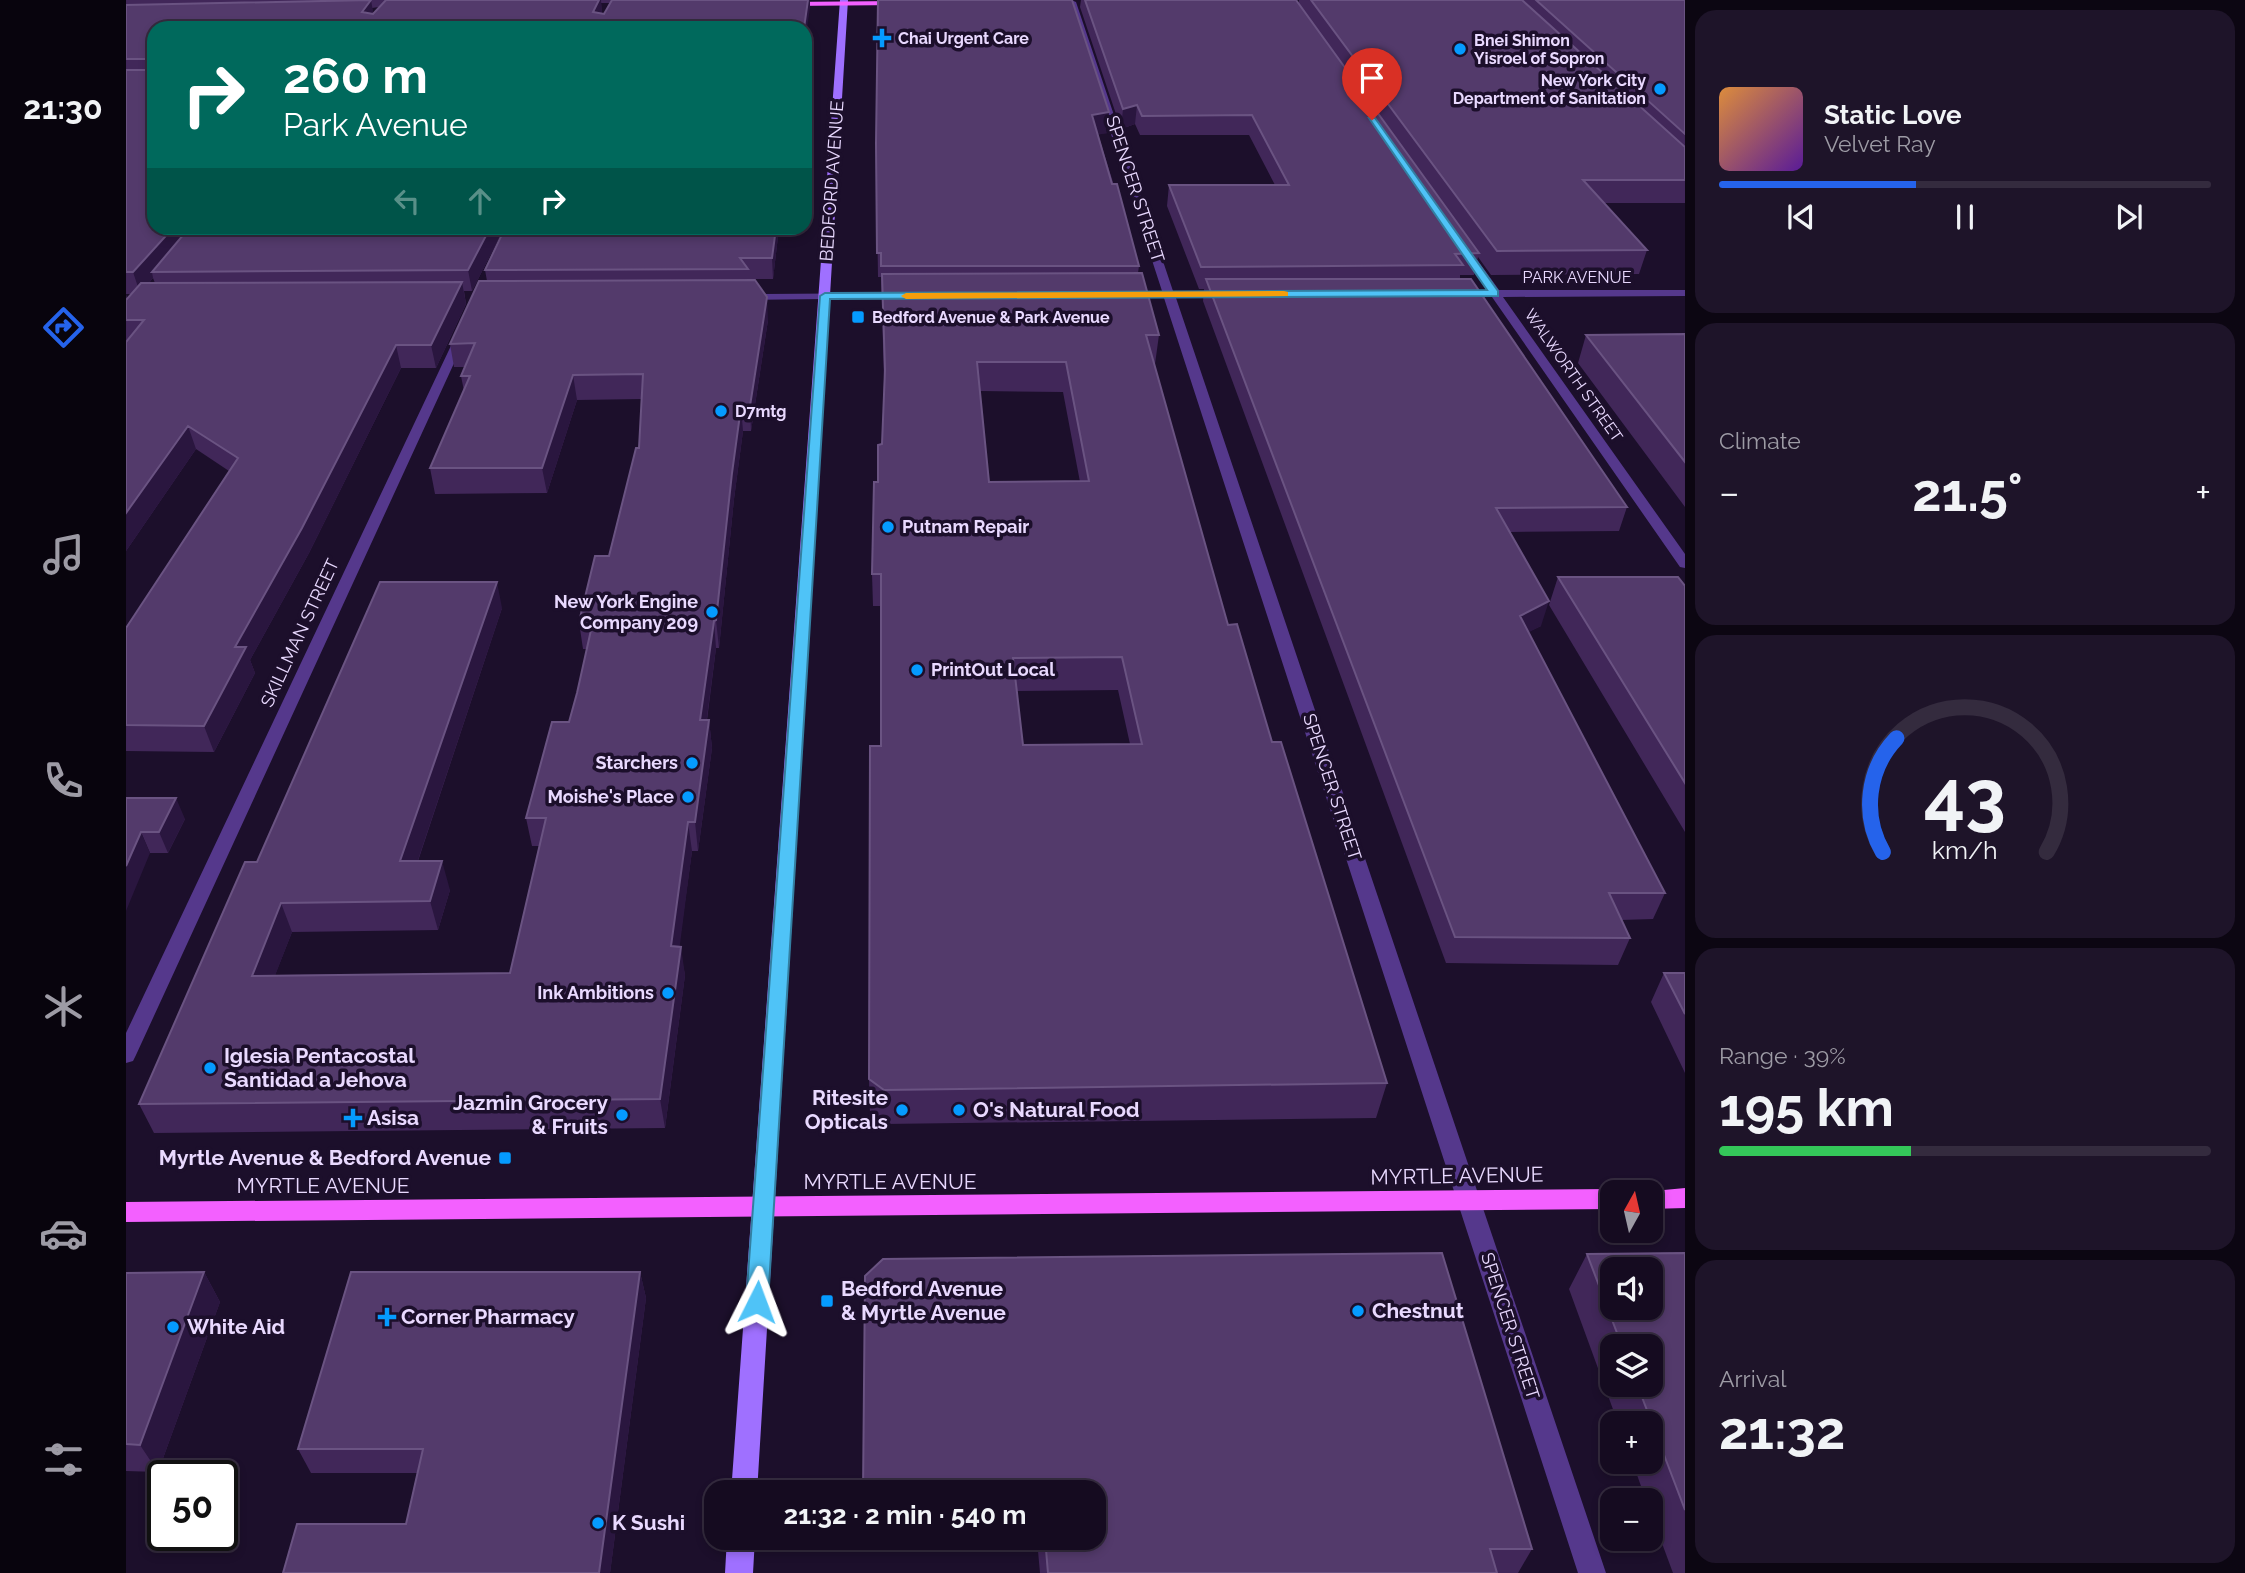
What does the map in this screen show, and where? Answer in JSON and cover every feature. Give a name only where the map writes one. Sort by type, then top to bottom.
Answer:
[{"type":"main road","name":"BEDFORD AVENUE","points":[[745,1480],[844,2]]},
{"type":"main road","points":[[774,5],[909,3]]},
{"type":"main road","points":[[1663,1199],[1685,1198]]},
{"type":"main road","name":"MYRTLE AVENUE","points":[[126,1212],[1600,1199]]},
{"type":"main road","points":[[738,1573],[740,1550]]},
{"type":"street","name":"SPENCER STREET","points":[[1072,2],[1592,1573]]},
{"type":"street","name":"WALWORTH STREET","points":[[1460,244],[1685,564]]},
{"type":"street","name":"PARK AVENUE","points":[[1453,294],[1685,293]]},
{"type":"street","points":[[1115,295],[1233,294]]},
{"type":"street","points":[[739,297],[915,296]]},
{"type":"street","name":"SKILLMAN STREET","points":[[126,1055],[466,323]]},
{"type":"building","points":[[371,0],[362,12],[373,14],[386,0],[599,0],[593,12],[604,14],[612,0],[808,0],[805,21],[147,21],[147,59],[126,59],[126,5]]},
{"type":"building","points":[[878,0],[1072,0],[1109,112],[1092,115],[1112,184],[1117,184],[1139,266],[881,266],[881,253],[877,253]]},
{"type":"building","points":[[1085,0],[1296,0],[1479,253],[1455,254],[1463,265],[1201,267],[1169,185],[1289,185],[1252,115],[1142,116],[1137,105],[1123,109]]},
{"type":"building","points":[[1311,0],[1522,0],[1685,147],[1685,180],[1583,180],[1647,250],[1497,251]]},
{"type":"building","points":[[1536,0],[1685,0],[1685,134]]},
{"type":"building","points":[[126,70],[147,70],[147,235],[167,235],[133,272],[126,272]]},
{"type":"building","points":[[183,235],[486,235],[468,270],[152,272]]},
{"type":"building","points":[[502,235],[775,235],[772,258],[740,258],[748,269],[485,270]]},
{"type":"building","points":[[1142,273],[1159,335],[1146,335],[1228,625],[1237,624],[1272,742],[1281,742],[1387,1083],[884,1090],[869,1079],[870,746],[881,746],[881,574],[872,574],[874,482],[878,482],[878,445],[882,444],[885,370],[882,274]],"holes":[[[977,362],[1066,362],[1089,481],[989,482]],[[1122,657],[1142,744],[1023,745],[1013,658]]]},
{"type":"building","points":[[1206,279],[1471,279],[1627,507],[1496,508],[1549,601],[1520,616],[1665,893],[1609,893],[1630,938],[1455,937]]},
{"type":"building","points":[[755,280],[767,297],[750,406],[741,407],[732,473],[716,620],[700,720],[709,720],[695,822],[688,822],[671,946],[681,947],[660,1099],[139,1104],[245,862],[257,862],[380,582],[497,582],[400,861],[442,861],[430,901],[281,903],[252,976],[510,973],[546,818],[526,818],[552,722],[569,722],[577,693],[593,621],[579,622],[595,556],[609,556],[636,448],[639,448],[643,374],[573,375],[542,468],[430,468],[470,376],[461,376],[475,343],[450,344],[479,281]]},
{"type":"building","points":[[462,282],[431,345],[396,345],[302,528],[235,647],[246,647],[204,726],[126,725],[126,628],[238,458],[188,426],[126,513],[126,342],[144,320],[126,320],[126,300],[141,283]]},
{"type":"building","points":[[1685,334],[1685,462],[1586,335]]},
{"type":"building","points":[[1558,577],[1678,577],[1685,586],[1685,783]]},
{"type":"building","points":[[126,798],[176,798],[159,832],[141,832],[126,866]]},
{"type":"building","points":[[1664,973],[1685,973],[1685,1014]]},
{"type":"building","points":[[1442,1253],[1532,1549],[1490,1549],[1497,1573],[1048,1573],[1046,1550],[1106,1550],[1106,1480],[863,1480],[865,1276],[883,1259]]},
{"type":"building","points":[[1685,1253],[1685,1510],[1663,1452],[1663,1411],[1647,1411],[1642,1397],[1663,1397],[1663,1334],[1617,1334],[1612,1320],[1663,1320],[1663,1257],[1600,1257],[1600,1288],[1587,1254]]},
{"type":"building","points":[[204,1272],[140,1445],[126,1444],[126,1273]]},
{"type":"building","points":[[351,1272],[640,1272],[599,1573],[283,1573],[297,1524],[406,1524],[423,1449],[298,1449]]},
{"type":"slow traffic","points":[[906,296],[1284,294]]},
{"type":"place","name":"Chai Urgent Care","points":[[882,38]]},
{"type":"place","name":"Bnei Shimon Yisroel of Sopron","points":[[1460,49]]},
{"type":"place","name":"New York City Department of Sanitation","points":[[1660,89]]},
{"type":"place","name":"Bedford Avenue & Park Avenue","points":[[858,317]]},
{"type":"place","name":"D7mtg","points":[[721,411]]},
{"type":"place","name":"Putnam Repair","points":[[888,527]]},
{"type":"place","name":"New York Engine Company 209","points":[[712,612]]},
{"type":"place","name":"PrintOut Local","points":[[917,670]]},
{"type":"place","name":"Starchers","points":[[692,763]]},
{"type":"place","name":"Moishe's Place","points":[[688,797]]},
{"type":"place","name":"Ink Ambitions","points":[[668,993]]},
{"type":"place","name":"Iglesia Pentacostal Santidad a Jehova","points":[[210,1068]]},
{"type":"place","name":"Ritesite Opticals","points":[[902,1110]]},
{"type":"place","name":"O's Natural Food","points":[[959,1110]]},
{"type":"place","name":"Jazmin Grocery & Fruits","points":[[622,1115]]},
{"type":"place","name":"Asisa","points":[[353,1118]]},
{"type":"place","name":"Myrtle Avenue & Bedford Avenue","points":[[505,1158]]},
{"type":"place","name":"Bedford Avenue & Myrtle Avenue","points":[[827,1301]]},
{"type":"place","name":"Chestnut","points":[[1358,1311]]},
{"type":"place","name":"Corner Pharmacy","points":[[387,1317]]},
{"type":"place","name":"White Aid","points":[[173,1327]]},
{"type":"place","name":"K Sushi","points":[[598,1523]]},
{"type":"route","points":[[757,1302],[825,296],[1495,293],[1372,120]]}]
